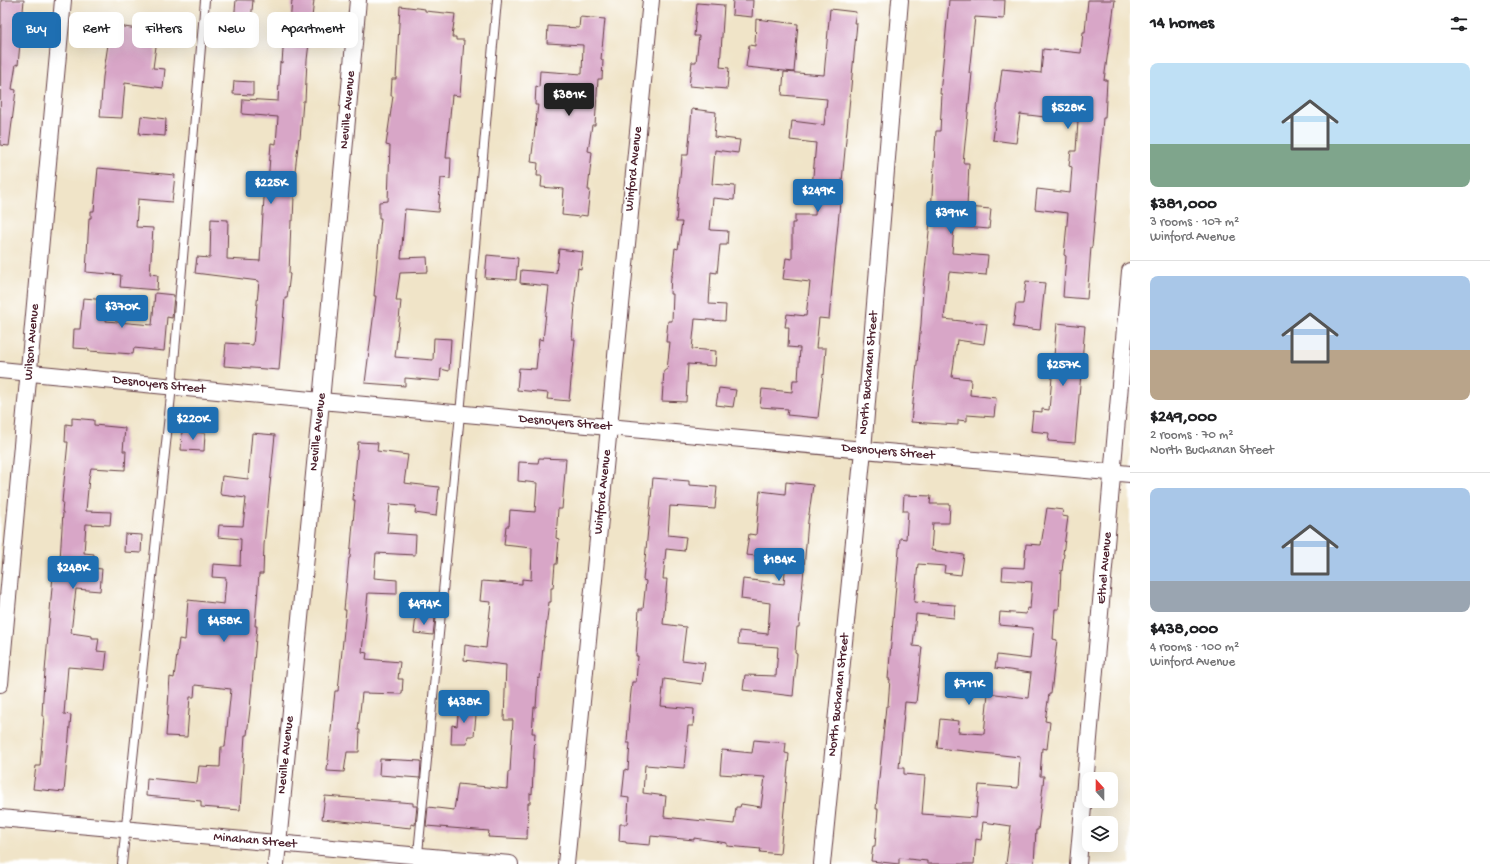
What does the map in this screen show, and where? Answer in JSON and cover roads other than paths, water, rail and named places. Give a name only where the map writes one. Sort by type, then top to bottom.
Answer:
[{"type":"street","name":"Wilson Avenue","points":[[0,684],[30,372],[63,0]]},
{"type":"street","name":"Neville Avenue","points":[[276,864],[358,0]]},
{"type":"street","name":"Winford Avenue","points":[[566,864],[651,0]]},
{"type":"street","name":"North Buchanan Street","points":[[822,864],[863,450],[900,0]]},
{"type":"street","name":"Ethel Avenue","points":[[1078,864],[1130,271]]},
{"type":"street","name":"Desnoyers Street","points":[[0,370],[460,414],[1130,474]]},
{"type":"street","name":"Minahan Street","points":[[0,818],[278,843],[418,860],[510,864]]},
{"type":"lane","points":[[122,864],[172,386],[205,0]]},
{"type":"lane","points":[[418,860],[497,0]]}]
